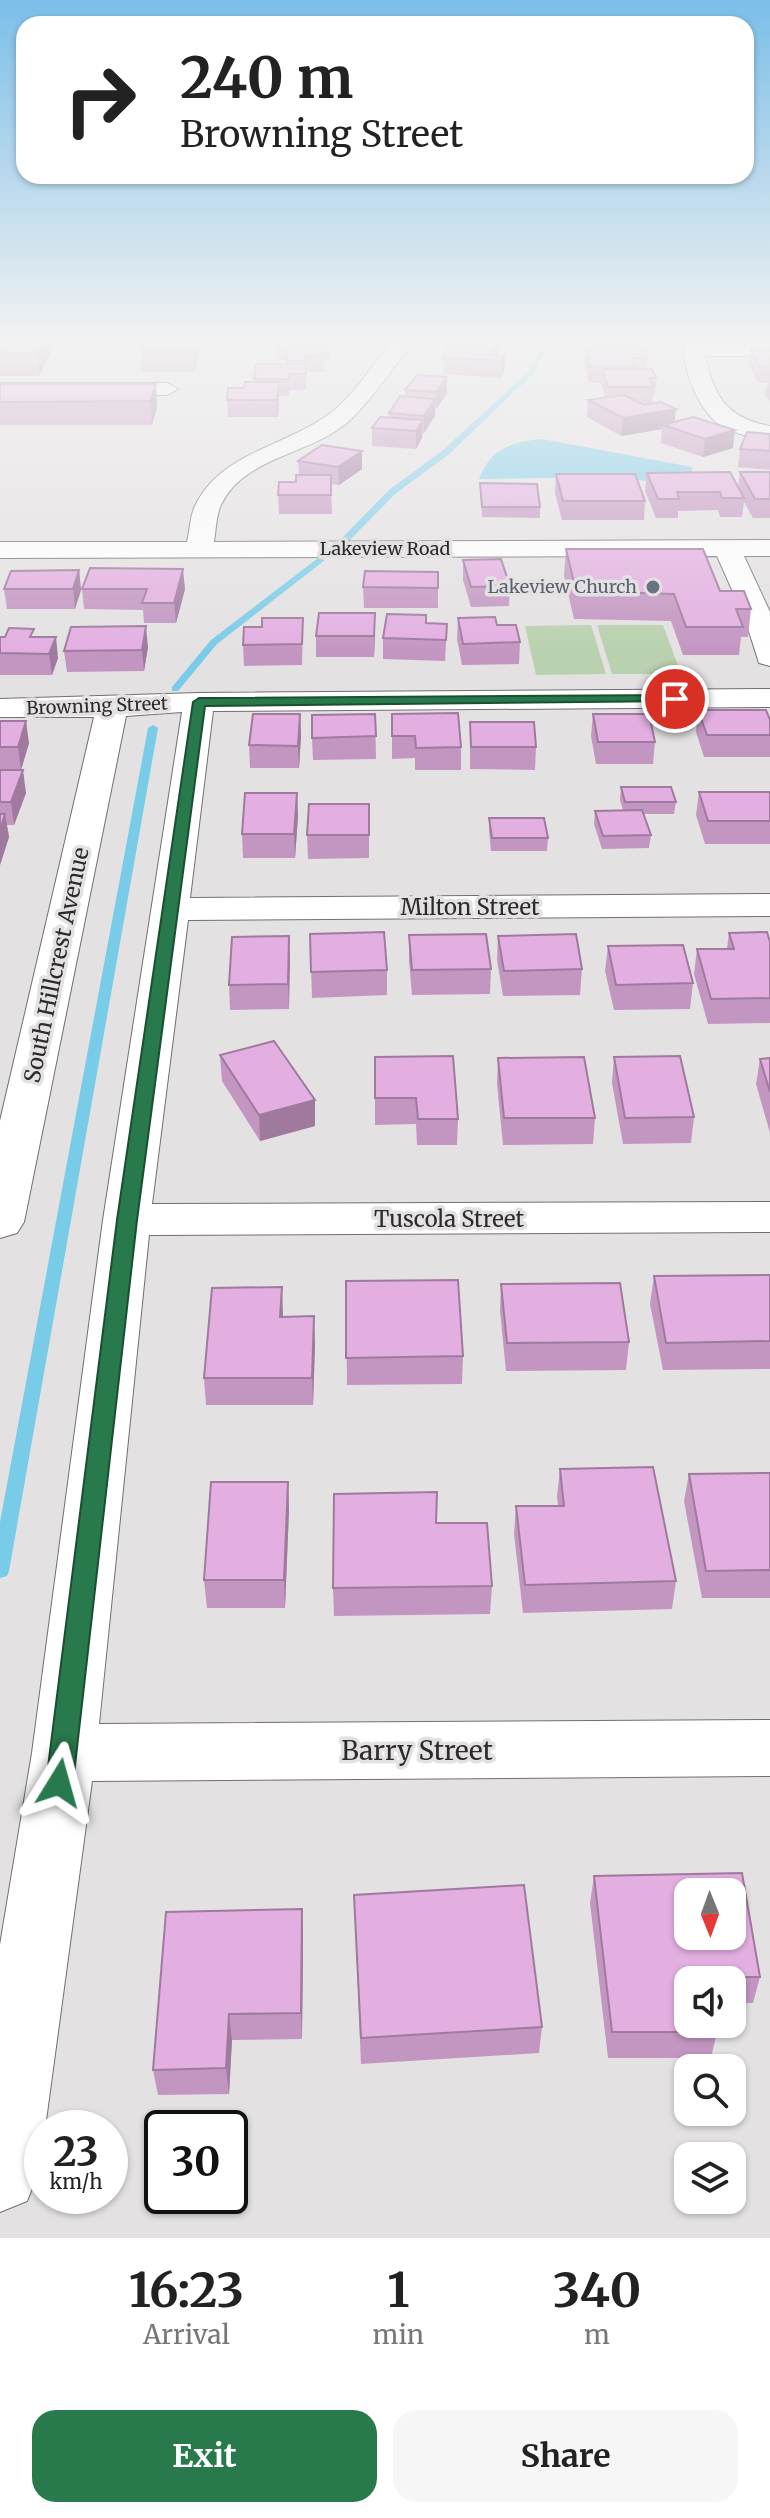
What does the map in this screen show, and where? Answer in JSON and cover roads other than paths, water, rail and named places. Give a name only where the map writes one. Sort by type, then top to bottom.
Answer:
[{"type":"street","points":[[199,549],[207,507],[224,481],[248,464],[294,444]]},
{"type":"street","points":[[727,548],[758,588],[770,657]]},
{"type":"street","name":"Lakeview Road","points":[[0,550],[770,548]]},
{"type":"street","name":"Browning Street","points":[[0,708],[199,702],[770,698]]},
{"type":"street","points":[[0,2174],[64,1753],[127,1220],[199,702]]},
{"type":"street","name":"South Hillcrest Avenue","points":[[0,1222],[112,707]]},
{"type":"street","name":"Milton Street","points":[[170,909],[770,905]]},
{"type":"street","name":"Tuscola Street","points":[[127,1220],[770,1217]]},
{"type":"street","name":"Barry Street","points":[[64,1753],[770,1748]]},
{"type":"water","points":[[571,444],[692,467],[693,479],[660,482],[602,477],[479,479],[490,460],[503,448],[512,445]]},
{"type":"waterway","points":[[345,540],[392,492],[454,444]]},
{"type":"waterway","points":[[175,689],[214,642],[321,560]]},
{"type":"waterway","points":[[0,1571],[153,728]]},
{"type":"place","name":"Lakeview Church","points":[[653,587]]}]
